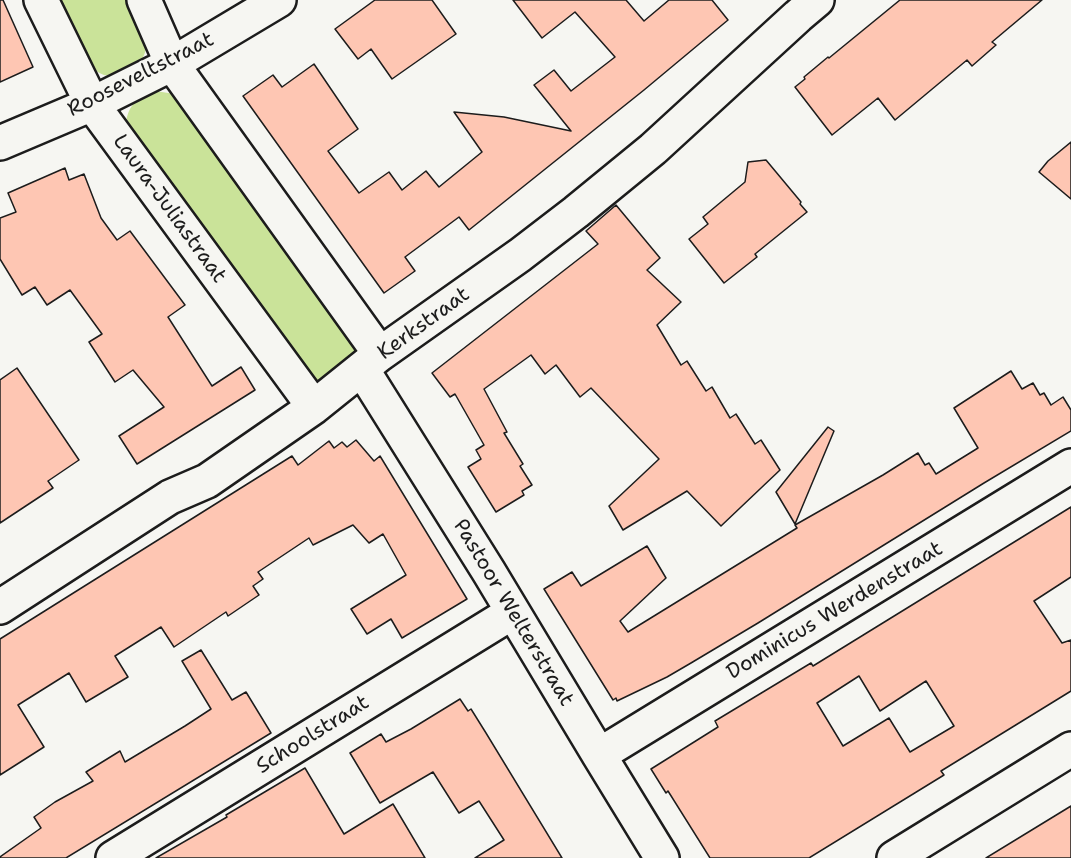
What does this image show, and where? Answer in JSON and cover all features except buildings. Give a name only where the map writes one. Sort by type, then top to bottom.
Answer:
[{"type":"street","name":"Laura-Juliastraat","points":[[41,0],[92,104],[314,407]]},
{"type":"street","points":[[144,0],[172,64],[371,362]]},
{"type":"street","name":"Rooseveltstraat","points":[[0,143],[92,104],[172,64],[279,0]]},
{"type":"street","name":"Kerkstraat","points":[[0,607],[170,497],[207,481],[314,407],[371,362],[576,212],[653,148],[799,5]]},
{"type":"street","name":"Pastoor Welterstraat","points":[[371,362],[476,551],[662,858]]},
{"type":"street","name":"Dominicus Werdenstraat","points":[[598,755],[1071,466]]},
{"type":"street","name":"Schoolstraat","points":[[113,858],[513,612]]},
{"type":"street","points":[[894,858],[1071,749]]},
{"type":"green space","points":[[58,0],[132,0],[146,42],[142,59],[125,73],[118,75],[104,75],[95,70],[88,64]]},
{"type":"green space","points":[[155,91],[175,94],[361,348],[319,386],[126,123],[129,111],[135,102]]}]
